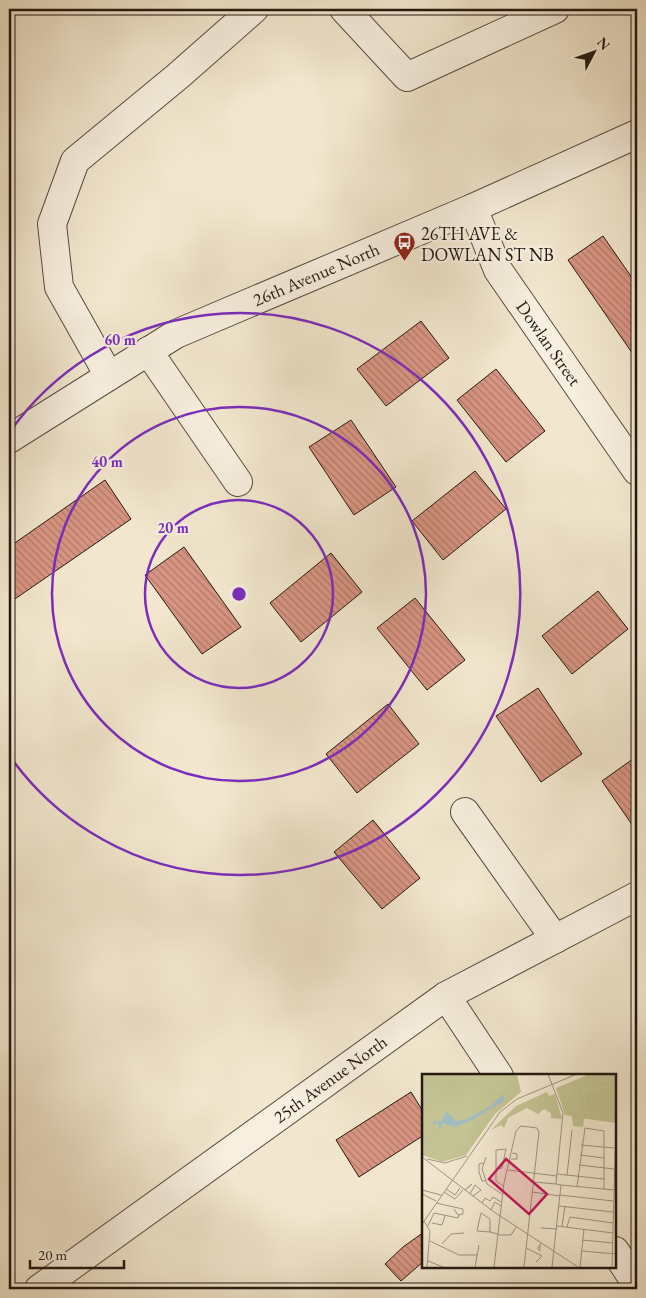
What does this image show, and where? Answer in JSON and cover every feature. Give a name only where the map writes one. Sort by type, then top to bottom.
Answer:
[{"type":"street","points":[[110,376],[59,287],[52,224],[75,161],[178,76],[254,9]]},
{"type":"street","points":[[344,9],[407,77],[555,9]]},
{"type":"street","name":"26th Avenue North","points":[[9,439],[176,334],[473,208],[637,134]]},
{"type":"street","name":"Dowlan Street","points":[[473,208],[498,270],[637,471]]},
{"type":"street","points":[[148,352],[238,482]]},
{"type":"street","points":[[465,812],[555,939]]},
{"type":"street","name":"25th Avenue North","points":[[39,1289],[446,996],[637,896]]},
{"type":"street","points":[[446,996],[497,1074]]},
{"type":"street","points":[[616,1253],[637,1285]]},
{"type":"building","points":[[603,236],[637,285],[637,360],[568,260]]},
{"type":"building","points":[[421,321],[449,358],[386,406],[357,369]]},
{"type":"building","points":[[496,369],[545,431],[506,462],[457,400]]},
{"type":"building","points":[[351,420],[396,487],[354,515],[309,447]]},
{"type":"building","points":[[475,471],[506,509],[443,560],[412,521]]},
{"type":"building","points":[[105,480],[131,519],[9,603],[9,547]]},
{"type":"building","points":[[184,547],[241,627],[202,654],[145,575]]},
{"type":"building","points":[[331,553],[362,592],[301,642],[270,603]]},
{"type":"building","points":[[598,591],[628,629],[572,674],[542,636]]},
{"type":"building","points":[[415,598],[465,660],[427,690],[377,628]]},
{"type":"building","points":[[538,688],[582,754],[541,782],[496,716]]},
{"type":"building","points":[[388,704],[419,744],[357,793],[326,754]]},
{"type":"building","points":[[637,756],[637,832],[602,781]]},
{"type":"building","points":[[373,820],[420,878],[382,909],[334,852]]},
{"type":"building","points":[[411,1092],[422,1110],[422,1136],[359,1177],[336,1140]]},
{"type":"building","points":[[422,1233],[422,1263],[401,1281],[385,1264],[403,1247]]},
{"type":"place","name":"26TH AVE & DOWLAN ST NB","points":[[405,262]]}]
